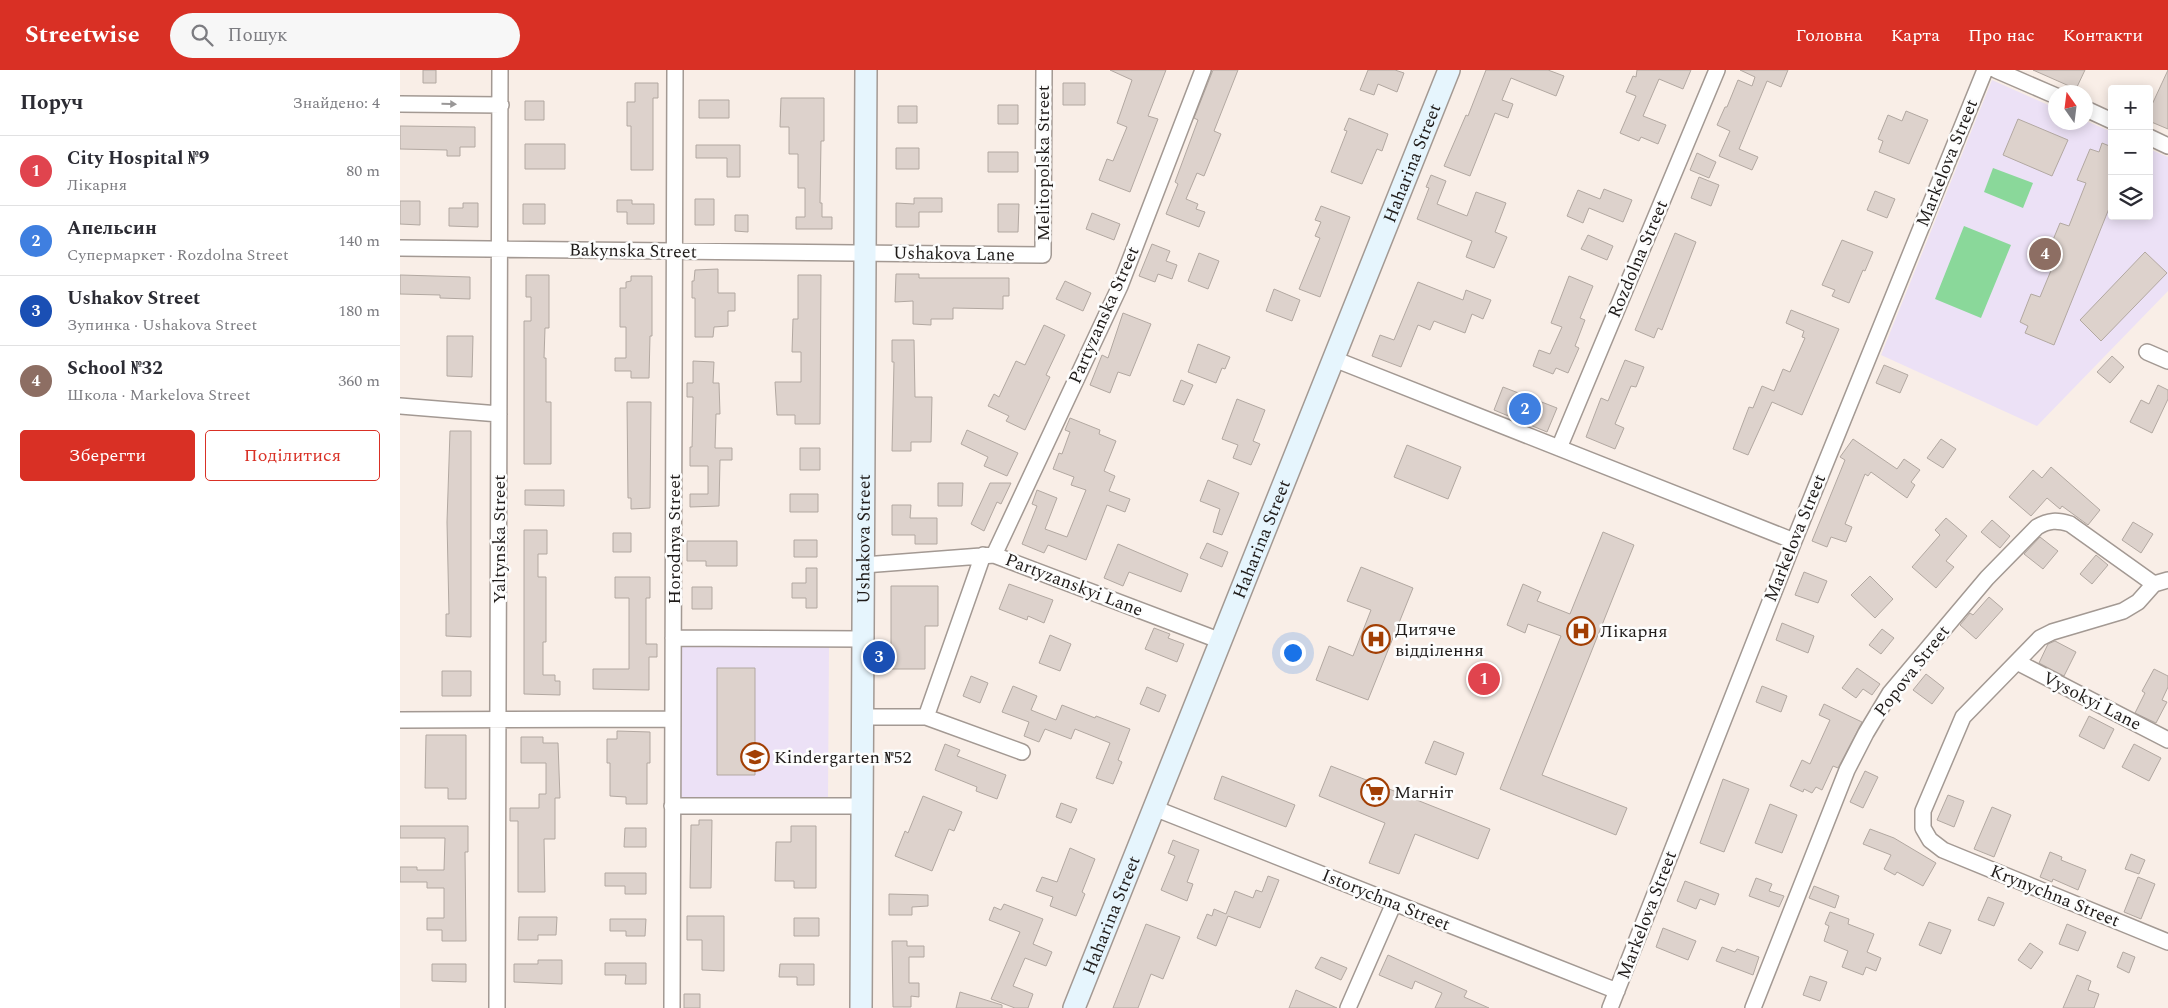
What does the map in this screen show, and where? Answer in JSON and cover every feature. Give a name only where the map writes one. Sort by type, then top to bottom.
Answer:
[{"type":"street","name":"Yaltynska Street","points":[[497,1008],[500,70]]},
{"type":"street","name":"Horodnya Street","points":[[672,1008],[675,70]]},
{"type":"street","name":"Ushakova Street","points":[[861,1008],[866,70]]},
{"type":"street","name":"Melitopolska Street","points":[[1043,255],[1044,70]]},
{"type":"street","name":"Partyzanska Street","points":[[926,717],[988,555],[1120,286],[1203,70]]},
{"type":"street","name":"Haharina Street","points":[[1074,1008],[1450,70]]},
{"type":"street","name":"Rozdolna Street","points":[[1559,448],[1717,70]]},
{"type":"street","name":"Markelova Street","points":[[1610,1008],[1794,541],[1984,70]]},
{"type":"street","points":[[1996,70],[2048,93]]},
{"type":"street","points":[[400,104],[501,105]]},
{"type":"street","points":[[2093,112],[2108,119]]},
{"type":"street","points":[[2153,140],[2168,146]]},
{"type":"street","name":"Bakynska Street","points":[[400,248],[865,253]]},
{"type":"street","name":"Ushakova Lane","points":[[865,253],[1043,255]]},
{"type":"street","points":[[2147,352],[2168,361]]},
{"type":"street","points":[[1334,359],[1794,541]]},
{"type":"street","points":[[400,406],[499,414]]},
{"type":"street","name":"Popova Street","points":[[1753,1008],[1847,770],[1866,732],[1890,693],[1987,578],[2037,527],[2047,521],[2059,520],[2070,524],[2161,582]]},
{"type":"street","name":"Partyzanskyi Lane","points":[[864,565],[988,555],[1221,641]]},
{"type":"street","points":[[2017,662],[2040,638],[2052,632],[2124,611],[2138,602],[2161,582]]},
{"type":"street","points":[[673,638],[863,639]]},
{"type":"street","name":"Vysokyi Lane","points":[[2017,662],[2168,740]]},
{"type":"street","name":"Krynychna Street","points":[[2017,662],[1963,717],[1923,811],[1923,828],[1930,840],[1943,850],[2168,942]]},
{"type":"street","points":[[863,717],[926,717],[1022,752]]},
{"type":"street","points":[[400,720],[673,719]]},
{"type":"street","points":[[672,806],[862,806]]},
{"type":"street","name":"Istorychna Street","points":[[1154,808],[1617,991]]},
{"type":"street","points":[[1348,1008],[1394,903]]},
{"type":"shaded area","points":[[1992,80],[2048,105],[2048,130],[2093,130],[2093,124],[2108,130],[2108,220],[2153,220],[2153,151],[2168,157],[2168,291],[2037,426],[1881,355]]},
{"type":"shaded area","name":"Kindergarten №52","points":[[681,647],[829,647],[828,798],[681,798]]},
{"type":"green space","points":[[1993,168],[2033,183],[2023,208],[1984,192]]},
{"type":"green space","points":[[1964,226],[2011,245],[1981,318],[1935,299]]},
{"type":"building","points":[[423,70],[436,70],[436,83],[423,83]]},
{"type":"building","points":[[1110,70],[1166,70],[1148,116],[1158,119],[1130,192],[1099,180],[1107,159],[1113,161],[1127,127],[1117,123],[1132,80]]},
{"type":"building","points":[[1213,70],[1238,70],[1214,131],[1221,134],[1204,176],[1197,173],[1186,199],[1198,204],[1196,209],[1205,212],[1199,227],[1166,214],[1178,184],[1175,182],[1198,120],[1194,118]]},
{"type":"building","points":[[1368,70],[1395,70],[1404,73],[1397,92],[1378,84],[1374,95],[1360,90]]},
{"type":"building","points":[[1486,70],[1548,70],[1564,76],[1556,96],[1511,78],[1502,100],[1513,104],[1508,118],[1495,113],[1470,176],[1444,166],[1466,115],[1468,116]]},
{"type":"building","points":[[1637,70],[1691,70],[1683,89],[1659,79],[1643,116],[1666,125],[1658,144],[1641,137],[1639,141],[1620,133],[1636,96],[1626,92],[1633,76],[1636,77]]},
{"type":"building","points":[[1740,70],[1788,70],[1781,87],[1767,81],[1739,149],[1758,157],[1752,170],[1719,156],[1730,131],[1717,125],[1725,107],[1727,107],[1738,80],[1752,86],[1755,77]]},
{"type":"building","points":[[2033,70],[2085,70],[2078,85],[2067,85]]},
{"type":"building","points":[[2168,70],[2168,129],[2153,123],[2153,102]]},
{"type":"building","points":[[635,83],[658,83],[658,98],[653,98],[653,170],[631,170],[631,126],[627,126],[627,102],[635,102]]},
{"type":"building","points":[[1063,83],[1085,83],[1085,105],[1063,105]]},
{"type":"building","points":[[781,98],[824,98],[824,141],[821,141],[820,203],[822,203],[822,217],[832,217],[832,229],[796,229],[796,217],[805,217],[805,188],[798,188],[798,154],[789,154],[789,127],[780,127]]},
{"type":"building","points":[[699,100],[729,100],[729,118],[699,118]]},
{"type":"building","points":[[525,101],[544,101],[544,120],[525,120]]},
{"type":"building","points":[[998,105],[1018,105],[1018,124],[998,124]]},
{"type":"building","points":[[898,106],[917,106],[917,123],[898,123]]},
{"type":"building","points":[[1906,111],[1928,120],[1909,164],[1879,152],[1883,141],[1878,139],[1888,115],[1902,121]]},
{"type":"building","points":[[1349,118],[1388,134],[1382,151],[1377,149],[1362,184],[1331,172],[1347,131],[1344,130]]},
{"type":"building","points":[[2018,119],[2068,140],[2052,176],[2003,155]]},
{"type":"building","points":[[400,126],[475,127],[475,147],[460,147],[460,156],[447,156],[447,150],[400,149]]},
{"type":"building","points":[[2102,143],[2108,145],[2108,211],[2054,345],[2025,333],[2028,326],[2020,322],[2031,294],[2040,297],[2057,256],[2048,252],[2060,223],[2069,226],[2086,183],[2077,180],[2090,149],[2099,152]]},
{"type":"building","points":[[525,144],[565,144],[565,169],[525,169]]},
{"type":"building","points":[[696,145],[740,145],[740,177],[727,177],[727,158],[696,158]]},
{"type":"building","points":[[896,148],[919,148],[919,169],[896,169]]},
{"type":"building","points":[[988,152],[1018,152],[1018,172],[988,172]]},
{"type":"building","points":[[1697,153],[1716,162],[1709,178],[1690,170]]},
{"type":"building","points":[[1431,175],[1446,181],[1437,204],[1467,216],[1476,192],[1506,203],[1495,232],[1507,237],[1494,268],[1466,257],[1472,241],[1417,219],[1429,188],[1426,187]]},
{"type":"building","points":[[1699,177],[1719,185],[1711,206],[1691,198]]},
{"type":"building","points":[[1604,189],[1632,200],[1623,222],[1589,208],[1583,223],[1567,216],[1578,190],[1600,199]]},
{"type":"building","points":[[1875,191],[1895,199],[1887,218],[1867,210]]},
{"type":"building","points":[[914,198],[942,198],[942,212],[919,212],[919,227],[896,227],[896,203],[914,204]]},
{"type":"building","points":[[695,199],[714,199],[714,225],[695,225]]},
{"type":"building","points":[[617,200],[632,200],[632,204],[654,204],[654,224],[627,224],[627,212],[617,212]]},
{"type":"building","points":[[400,201],[420,201],[420,225],[400,224]]},
{"type":"building","points":[[463,203],[478,203],[478,227],[449,226],[449,208],[463,208]]},
{"type":"building","points":[[523,204],[545,204],[545,224],[523,224]]},
{"type":"building","points":[[998,204],[1019,204],[1018,232],[998,232]]},
{"type":"building","points":[[1321,206],[1350,217],[1320,297],[1299,289],[1320,238],[1315,236],[1321,222],[1315,220]]},
{"type":"building","points":[[1092,213],[1120,224],[1114,240],[1086,229]]},
{"type":"building","points":[[735,215],[748,215],[748,232],[735,231]]},
{"type":"building","points":[[1675,233],[1696,242],[1662,330],[1658,328],[1654,338],[1635,330]]},
{"type":"building","points":[[1588,235],[1613,246],[1607,260],[1581,249]]},
{"type":"building","points":[[1842,240],[1873,252],[1849,303],[1832,296],[1835,290],[1822,285]]},
{"type":"building","points":[[1152,244],[1170,251],[1166,261],[1177,265],[1172,279],[1158,274],[1155,282],[1139,276]]},
{"type":"building","points":[[2145,252],[2167,273],[2101,341],[2080,320]]},
{"type":"building","points":[[1199,253],[1219,261],[1208,289],[1188,281]]},
{"type":"building","points":[[718,269],[718,293],[735,293],[735,311],[728,311],[728,326],[714,327],[713,337],[695,337],[695,298],[692,298],[692,281],[694,281],[695,270]]},
{"type":"building","points":[[896,274],[919,274],[919,278],[1009,278],[1009,296],[1003,296],[1003,309],[953,308],[953,319],[931,319],[931,325],[913,324],[913,301],[895,302]]},
{"type":"building","points":[[400,275],[470,277],[470,299],[440,298],[440,295],[400,294]]},
{"type":"building","points":[[526,275],[549,275],[549,328],[545,328],[544,358],[546,358],[546,402],[551,402],[551,464],[524,464],[524,321],[531,321],[531,297],[526,297]]},
{"type":"building","points":[[798,275],[821,275],[820,424],[795,424],[795,415],[777,415],[775,382],[801,382],[801,352],[792,352],[793,319],[798,319]]},
{"type":"building","points":[[631,276],[652,276],[652,336],[650,336],[649,378],[631,378],[631,371],[615,371],[615,358],[626,358],[626,327],[620,327],[620,288],[626,288],[626,282],[631,281]]},
{"type":"building","points":[[1569,276],[1593,286],[1580,318],[1585,320],[1575,346],[1579,348],[1568,373],[1556,368],[1553,374],[1533,366],[1539,350],[1550,354],[1562,327],[1551,323]]},
{"type":"building","points":[[1065,281],[1091,293],[1083,311],[1056,299]]},
{"type":"building","points":[[1418,282],[1463,300],[1466,290],[1491,300],[1483,319],[1472,314],[1465,333],[1434,321],[1430,330],[1418,325],[1401,367],[1372,356],[1380,335],[1394,340]]},
{"type":"building","points":[[1274,289],[1300,300],[1292,321],[1266,311]]},
{"type":"building","points":[[1791,310],[1839,329],[1802,415],[1772,402],[1748,455],[1733,449],[1749,407],[1753,408],[1762,386],[1774,391],[1783,369],[1790,372],[1805,338],[1802,337],[1804,331],[1786,323]]},
{"type":"building","points":[[1123,313],[1151,324],[1130,376],[1118,372],[1110,393],[1090,385],[1102,355],[1108,358]]},
{"type":"building","points":[[1044,325],[1065,335],[1046,375],[1050,377],[1025,430],[1006,421],[1009,416],[988,406],[994,394],[999,397],[1016,361],[1025,365]]},
{"type":"building","points":[[447,336],[473,336],[472,377],[447,376]]},
{"type":"building","points":[[892,340],[914,340],[915,397],[932,397],[931,442],[911,442],[911,451],[892,451],[894,362],[892,362]]},
{"type":"building","points":[[1198,344],[1230,357],[1225,369],[1222,368],[1216,383],[1188,372]]},
{"type":"building","points":[[2112,356],[2124,367],[2110,383],[2097,372]]},
{"type":"building","points":[[1625,360],[1644,367],[1636,387],[1631,386],[1615,424],[1624,428],[1615,449],[1586,437],[1601,398],[1608,401]]},
{"type":"building","points":[[693,361],[714,362],[713,383],[719,383],[720,414],[716,414],[715,448],[732,448],[732,460],[720,460],[719,506],[690,507],[690,494],[708,494],[708,466],[690,466],[693,397],[687,397],[687,383],[693,383]]},
{"type":"building","points":[[1884,365],[1908,375],[1900,393],[1876,383]]},
{"type":"building","points":[[1181,380],[1193,385],[1184,405],[1173,401]]},
{"type":"building","points":[[2158,385],[2168,390],[2168,399],[2152,433],[2130,422],[2141,400],[2149,404]]},
{"type":"building","points":[[1503,387],[1557,408],[1547,432],[1494,410]]},
{"type":"building","points":[[1237,399],[1265,410],[1253,441],[1260,444],[1251,465],[1233,458],[1238,445],[1222,439]]},
{"type":"building","points":[[627,402],[651,402],[650,508],[631,509],[631,498],[628,498]]},
{"type":"building","points":[[1070,418],[1100,430],[1099,434],[1116,441],[1104,471],[1115,476],[1109,491],[1130,499],[1125,512],[1107,505],[1086,560],[1048,545],[1044,553],[1022,544],[1037,506],[1032,504],[1037,490],[1057,498],[1045,529],[1067,537],[1086,490],[1071,485],[1074,477],[1053,469],[1059,453],[1062,454],[1070,432],[1065,430]]},
{"type":"building","points":[[967,430],[1018,453],[1007,476],[984,466],[988,457],[961,444]]},
{"type":"building","points":[[450,431],[471,431],[471,637],[446,636],[446,614],[449,614],[447,522]]},
{"type":"building","points":[[1853,439],[1897,469],[1904,459],[1920,470],[1911,482],[1915,485],[1907,498],[1871,472],[1868,476],[1865,474],[1845,524],[1852,527],[1846,542],[1831,537],[1827,547],[1812,541],[1845,460],[1840,457]]},
{"type":"building","points":[[1941,439],[1956,449],[1943,468],[1927,458]]},
{"type":"building","points":[[1407,445],[1461,467],[1448,499],[1394,477]]},
{"type":"building","points":[[800,448],[820,448],[820,470],[800,470]]},
{"type":"building","points":[[2051,467],[2100,510],[2088,525],[2062,506],[2060,509],[2047,498],[2031,516],[2009,497],[2033,470],[2042,478]]},
{"type":"building","points":[[1208,480],[1239,493],[1222,535],[1213,532],[1220,509],[1200,501]]},
{"type":"building","points":[[938,483],[963,483],[962,506],[938,506]]},
{"type":"building","points":[[990,483],[1011,483],[1001,504],[997,502],[984,531],[971,524]]},
{"type":"building","points":[[525,490],[564,490],[564,506],[525,505]]},
{"type":"building","points":[[790,494],[818,494],[818,512],[790,512]]},
{"type":"building","points":[[892,505],[911,505],[910,518],[937,518],[937,544],[915,544],[915,535],[892,535]]},
{"type":"building","points":[[1946,518],[1967,536],[1946,561],[1954,567],[1936,588],[1912,567],[1940,535],[1935,530]]},
{"type":"building","points":[[1992,520],[2010,536],[2000,548],[1981,532]]},
{"type":"building","points":[[2133,522],[2153,534],[2141,553],[2122,540]]},
{"type":"building","points":[[524,530],[547,530],[547,554],[538,554],[538,577],[546,577],[546,642],[543,642],[543,675],[555,675],[555,681],[560,681],[560,695],[524,694]]},
{"type":"building","points":[[1603,532],[1634,545],[1542,775],[1627,808],[1616,835],[1500,789],[1561,636],[1528,624],[1525,633],[1507,625],[1523,584],[1541,592],[1537,601],[1570,614]]},
{"type":"building","points":[[613,533],[631,533],[631,552],[613,552]]},
{"type":"building","points":[[2040,537],[2058,551],[2043,569],[2024,554]]},
{"type":"building","points":[[794,540],[817,540],[817,557],[794,557]]},
{"type":"building","points":[[687,541],[737,541],[737,566],[706,566],[706,561],[687,561]]},
{"type":"building","points":[[1207,543],[1228,552],[1222,567],[1200,558]]},
{"type":"building","points":[[1118,544],[1188,574],[1181,592],[1129,572],[1123,586],[1104,578]]},
{"type":"building","points":[[2096,555],[2108,565],[2092,584],[2080,574]]},
{"type":"building","points":[[1361,567],[1413,588],[1368,700],[1316,680],[1329,646],[1353,656],[1371,610],[1347,601]]},
{"type":"building","points":[[806,568],[817,568],[817,608],[806,608],[806,598],[792,598],[792,583],[806,583]]},
{"type":"building","points":[[1804,572],[1827,581],[1818,603],[1795,595]]},
{"type":"building","points":[[1870,576],[1893,599],[1875,618],[1851,595]]},
{"type":"building","points":[[615,577],[650,577],[650,598],[646,598],[646,644],[657,644],[657,657],[649,657],[649,690],[593,689],[593,669],[629,669],[629,598],[615,598]]},
{"type":"building","points":[[1009,584],[1053,600],[1044,623],[1028,616],[1027,620],[999,609]]},
{"type":"building","points":[[891,586],[938,586],[938,626],[925,626],[925,669],[891,669]]},
{"type":"building","points":[[692,587],[712,587],[712,609],[692,609]]},
{"type":"building","points":[[1989,597],[2003,609],[1976,639],[1960,625],[1970,613],[1973,615]]},
{"type":"building","points":[[1782,623],[1814,636],[1808,653],[1776,640]]},
{"type":"building","points":[[1154,628],[1170,634],[1168,638],[1184,644],[1177,662],[1145,649]]},
{"type":"building","points":[[1882,629],[1894,638],[1881,654],[1869,645]]},
{"type":"building","points":[[1050,635],[1071,644],[1060,671],[1039,663]]},
{"type":"building","points":[[2055,641],[2076,652],[2064,676],[2039,663],[2048,644]]},
{"type":"building","points":[[717,668],[755,668],[755,775],[717,775]]},
{"type":"building","points":[[1857,668],[1880,684],[1872,695],[1863,689],[1856,698],[1842,688]]},
{"type":"building","points":[[2154,669],[2168,676],[2168,687],[2162,700],[2167,702],[2156,723],[2135,713],[2145,693],[2142,691]]},
{"type":"building","points":[[442,671],[471,671],[471,696],[442,696]]},
{"type":"building","points":[[1926,674],[1944,688],[1932,704],[1913,690]]},
{"type":"building","points":[[971,676],[988,683],[980,703],[963,696]]},
{"type":"building","points":[[1013,686],[1037,696],[1031,710],[1056,720],[1062,705],[1130,729],[1118,760],[1122,762],[1113,784],[1096,778],[1110,743],[1075,729],[1071,739],[1045,729],[1039,742],[1024,736],[1029,722],[1002,712]]},
{"type":"building","points":[[1762,686],[1787,696],[1781,712],[1756,702]]},
{"type":"building","points":[[1147,687],[1166,695],[1159,712],[1140,704]]},
{"type":"building","points":[[1824,704],[1862,722],[1838,768],[1833,766],[1822,790],[1816,787],[1812,793],[1804,789],[1803,792],[1790,786],[1802,760],[1810,764],[1830,720],[1819,715]]},
{"type":"building","points":[[2089,716],[2114,729],[2104,749],[2079,736]]},
{"type":"building","points":[[617,731],[650,732],[650,763],[647,763],[647,804],[626,804],[626,797],[610,796],[610,763],[607,763],[607,739],[617,739]]},
{"type":"building","points":[[426,735],[466,735],[466,799],[448,799],[448,788],[425,788]]},
{"type":"building","points":[[521,737],[543,737],[543,743],[558,743],[560,798],[555,798],[555,839],[544,839],[545,892],[518,892],[518,821],[510,821],[510,808],[539,808],[539,794],[546,794],[546,763],[521,763]]},
{"type":"building","points":[[1434,741],[1464,753],[1456,775],[1425,763]]},
{"type":"building","points":[[945,744],[960,750],[957,756],[1006,775],[997,799],[976,791],[977,787],[935,770]]},
{"type":"building","points":[[2134,744],[2161,758],[2149,781],[2122,767]]},
{"type":"building","points":[[1331,766],[1490,829],[1478,859],[1415,834],[1399,874],[1369,863],[1385,823],[1319,796]]},
{"type":"building","points":[[1865,771],[1878,777],[1863,808],[1850,802]]},
{"type":"building","points":[[1222,776],[1295,805],[1286,827],[1214,799]]},
{"type":"building","points":[[1723,779],[1749,789],[1724,852],[1700,843]]},
{"type":"building","points":[[1948,795],[1964,801],[1954,827],[1937,820]]},
{"type":"building","points":[[923,796],[962,812],[954,831],[949,829],[932,871],[895,856],[905,831],[908,833]]},
{"type":"building","points":[[1061,803],[1077,809],[1071,823],[1056,817]]},
{"type":"building","points":[[1770,804],[1797,815],[1782,853],[1755,843]]},
{"type":"building","points":[[1992,807],[2011,815],[1994,857],[1974,849]]},
{"type":"building","points":[[699,820],[712,820],[711,888],[690,888],[691,825],[699,825]]},
{"type":"building","points":[[400,826],[468,826],[468,852],[465,852],[466,941],[442,941],[442,930],[427,930],[427,918],[444,918],[444,888],[427,888],[427,882],[400,882],[400,867],[417,867],[417,870],[444,870],[445,838],[400,838]]},
{"type":"building","points":[[791,826],[816,826],[816,888],[794,888],[794,881],[775,881],[776,842],[791,842]]},
{"type":"building","points":[[625,828],[646,828],[646,847],[624,847]]},
{"type":"building","points":[[1870,829],[1894,838],[1936,863],[1923,886],[1897,872],[1895,875],[1884,869],[1891,855],[1863,844]]},
{"type":"building","points":[[1173,840],[1199,850],[1187,882],[1193,884],[1187,901],[1161,890],[1175,856],[1168,853]]},
{"type":"building","points":[[1070,848],[1095,859],[1082,892],[1085,894],[1076,916],[1050,906],[1053,897],[1036,891],[1042,877],[1057,882]]},
{"type":"building","points":[[2050,852],[2062,857],[2061,860],[2086,870],[2078,890],[2053,879],[2052,882],[2040,877]]},
{"type":"building","points":[[2131,854],[2145,860],[2139,874],[2125,869]]},
{"type":"building","points":[[605,873],[646,873],[646,894],[625,894],[625,886],[605,886]]},
{"type":"building","points":[[1268,876],[1279,880],[1260,928],[1228,916],[1216,946],[1197,938],[1207,914],[1212,916],[1214,909],[1226,914],[1235,891],[1253,898],[1256,890],[1262,892]]},
{"type":"building","points":[[2138,877],[2155,884],[2141,919],[2124,912]]},
{"type":"building","points":[[1756,878],[1772,884],[1769,891],[1784,896],[1779,907],[1749,896]]},
{"type":"building","points":[[1685,881],[1719,894],[1715,905],[1700,899],[1696,909],[1677,901]]},
{"type":"building","points":[[1814,886],[1839,896],[1835,908],[1809,898]]},
{"type":"building","points":[[889,894],[928,895],[928,906],[912,907],[912,915],[889,915]]},
{"type":"building","points":[[1988,897],[2004,903],[1994,926],[1978,920]]},
{"type":"building","points":[[1004,904],[1043,919],[1033,944],[1052,952],[1046,966],[1025,958],[1013,986],[1033,994],[1028,1008],[1015,1008],[991,999],[1020,932],[989,920],[994,907],[1001,910]]},
{"type":"building","points":[[1830,912],[1849,919],[1848,924],[1874,934],[1867,952],[1881,958],[1876,971],[1866,967],[1863,975],[1842,967],[1848,951],[1824,941],[1829,926],[1825,924]]},
{"type":"building","points":[[687,916],[724,916],[724,971],[702,970],[702,940],[687,940]]},
{"type":"building","points":[[519,917],[557,917],[556,935],[538,935],[538,940],[518,940]]},
{"type":"building","points":[[794,918],[819,918],[819,936],[794,936]]},
{"type":"building","points":[[610,919],[646,919],[645,936],[626,936],[626,931],[610,931]]},
{"type":"building","points":[[1929,922],[1951,930],[1941,954],[1919,945]]},
{"type":"building","points":[[1146,924],[1180,937],[1163,979],[1151,974],[1138,1008],[1113,1008]]},
{"type":"building","points":[[2067,924],[2086,932],[2078,951],[2059,944]]},
{"type":"building","points":[[1663,928],[1696,941],[1688,960],[1656,947]]},
{"type":"building","points":[[892,941],[907,941],[907,946],[924,946],[924,957],[909,957],[909,983],[919,983],[919,997],[911,996],[911,1007],[893,1007]]},
{"type":"building","points":[[2030,943],[2043,952],[2031,969],[2018,960]]},
{"type":"building","points":[[1722,947],[1735,952],[1737,949],[1759,957],[1753,975],[1716,961]]},
{"type":"building","points":[[2123,952],[2135,957],[2129,973],[2117,967]]},
{"type":"building","points":[[1388,955],[1467,991],[1464,997],[1489,1008],[1435,1008],[1442,993],[1415,981],[1412,989],[1379,975]]},
{"type":"building","points":[[1321,957],[1347,968],[1341,980],[1315,968]]},
{"type":"building","points":[[538,960],[562,960],[562,984],[514,982],[514,964],[538,964]]},
{"type":"building","points":[[605,963],[646,963],[646,984],[625,984],[626,975],[605,975]]},
{"type":"building","points":[[432,964],[466,964],[466,982],[432,981]]},
{"type":"building","points":[[780,964],[814,964],[814,985],[797,985],[797,977],[779,977]]},
{"type":"building","points":[[2077,975],[2091,981],[2088,990],[2099,994],[2094,1008],[2063,1008]]},
{"type":"building","points":[[1810,976],[1827,982],[1820,1001],[1803,995]]},
{"type":"building","points":[[1296,990],[1337,1008],[1289,1008]]},
{"type":"building","points":[[960,992],[1002,1005],[1002,1008],[956,1008]]},
{"type":"building","points":[[684,994],[700,994],[700,1008],[684,1008]]},
{"type":"place","name":"School №32","points":[[2045,254]]},
{"type":"place","name":"Апельсин","points":[[1525,409]]},
{"type":"place","name":"Лікарня","points":[[1581,631]]},
{"type":"place","name":"Дитяче відділення","points":[[1376,639]]},
{"type":"place","name":"Ushakov Street","points":[[879,657]]},
{"type":"place","name":"City Hospital №9","points":[[1484,679]]},
{"type":"place","name":"Kindergarten №52","points":[[755,757]]},
{"type":"place","name":"Магніт","points":[[1375,792]]}]
